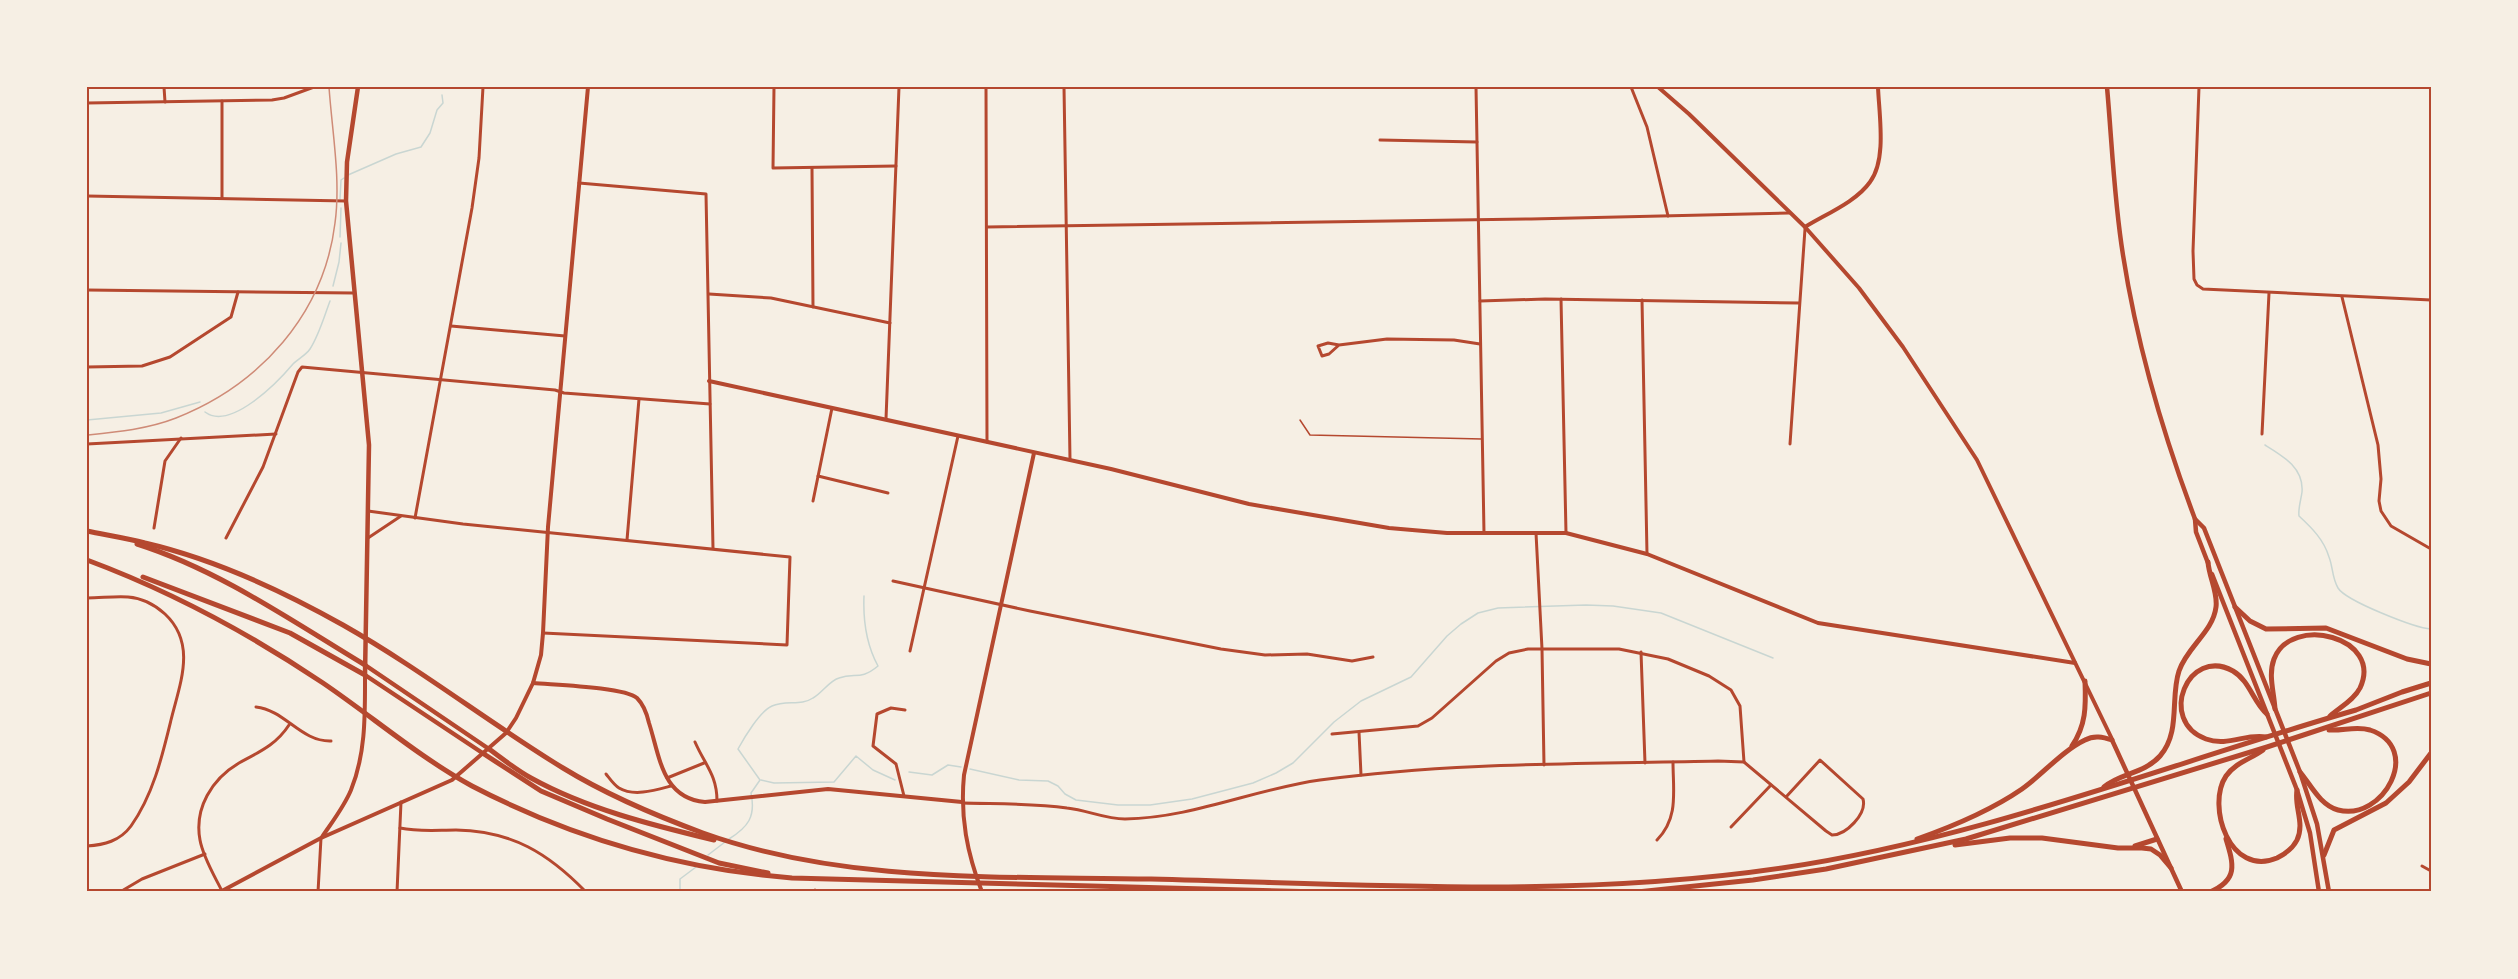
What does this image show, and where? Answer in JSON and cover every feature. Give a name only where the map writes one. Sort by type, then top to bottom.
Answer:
[{"type":"highway","points":[[87,531],[147,543],[197,559],[240,574],[301,602],[387,652],[561,767],[603,790],[648,812],[763,852]]},
{"type":"highway","points":[[112,537],[191,564],[226,582],[365,665]]},
{"type":"highway","points":[[87,560],[145,578],[290,633],[365,675]]},
{"type":"highway","points":[[87,560],[169,593],[263,643],[443,768],[472,785],[523,810],[599,840],[656,857],[710,869],[792,878],[1322,892]]},
{"type":"highway","points":[[2102,789],[2109,783],[2145,768],[2160,756],[2167,746],[2173,725],[2179,672],[2185,658],[2211,623],[2216,611],[2216,596],[2209,576],[2208,562]]},
{"type":"highway","points":[[2235,607],[2250,621],[2266,629],[2326,628],[2407,659],[2431,664]]},
{"type":"highway","points":[[2275,709],[2271,677],[2276,655],[2283,646],[2294,640],[2305,636],[2326,636],[2342,640],[2357,652],[2361,660],[2363,677],[2355,695],[2326,719]]},
{"type":"highway","points":[[2267,714],[2260,708],[2246,682],[2225,667],[2214,666],[2199,670],[2187,681],[2182,693],[2181,707],[2184,717],[2190,728],[2200,736],[2213,741],[2226,742],[2259,735],[2268,737]]},
{"type":"highway","points":[[2070,750],[2086,717],[2085,681]]},
{"type":"highway","points":[[486,752],[530,777],[596,806],[686,833],[763,852],[855,868],[959,874],[1554,888],[1670,881],[1784,868],[1899,846],[1980,827],[2326,719],[2431,683]]},
{"type":"highway","points":[[1918,851],[2072,808],[2431,693]]},
{"type":"highway","points":[[2300,772],[2328,806],[2347,811],[2358,810],[2380,797],[2395,776],[2395,754],[2381,736],[2362,729],[2324,729]]},
{"type":"highway","points":[[1899,846],[1949,827],[1999,803],[2045,772],[2070,750],[2093,737],[2112,740]]},
{"type":"highway","points":[[2210,892],[2226,883],[2232,871],[2232,859],[2219,799],[2223,781],[2235,766],[2267,747]]},
{"type":"highway","points":[[486,752],[541,791],[686,852],[719,862],[792,878]]},
{"type":"highway","points":[[2324,855],[2334,830],[2386,803],[2409,782],[2431,753]]},
{"type":"highway","points":[[2224,828],[2233,847],[2244,859],[2259,862],[2278,857],[2291,848],[2300,831],[2300,819],[2295,799],[2296,790]]},
{"type":"highway","points":[[1637,892],[1753,880],[1826,869],[1918,851],[2010,838],[2042,838],[2151,849],[2160,855],[2170,868]]},
{"type":"highway","points":[[2131,848],[2157,838]]},
{"type":"main road","points":[[358,87],[347,162],[346,201],[369,445],[365,675],[486,752]]},
{"type":"main road","points":[[2107,87],[2121,238],[2133,310],[2158,409],[2195,519],[2196,532],[2296,790],[2310,832],[2319,892]]},
{"type":"main road","points":[[2195,519],[2204,528],[2300,772],[2317,824],[2329,892]]},
{"type":"main road","points":[[365,665],[486,752]]},
{"type":"main road","points":[[2112,740],[2182,892]]},
{"type":"street","points":[[164,87],[165,102]]},
{"type":"street","points":[[87,103],[280,99],[314,87]]},
{"type":"street","points":[[415,518],[451,326],[479,158],[483,87]]},
{"type":"street","points":[[290,725],[275,743],[236,765],[211,788],[202,809],[200,840],[221,891],[229,890],[321,838],[440,786],[470,766],[498,742],[516,718],[533,683],[541,656],[548,532],[588,87]]},
{"type":"street","points":[[774,87],[773,168],[896,166]]},
{"type":"street","points":[[886,419],[899,87]]},
{"type":"street","points":[[986,87],[987,442]]},
{"type":"street","points":[[1064,87],[1070,459]]},
{"type":"street","points":[[1476,87],[1484,533]]},
{"type":"street","points":[[1631,87],[1647,127],[1668,216]]},
{"type":"street","points":[[1658,87],[1689,114],[1805,227],[1858,288],[1903,347],[1977,460],[2112,740]]},
{"type":"street","points":[[1805,227],[1860,192],[1875,175],[1880,151],[1878,87]]},
{"type":"street","points":[[2199,87],[2193,251],[2194,279],[2197,285],[2204,289],[2431,300]]},
{"type":"street","points":[[222,101],[222,199]]},
{"type":"street","points":[[1380,140],[1477,142]]},
{"type":"street","points":[[812,167],[813,307]]},
{"type":"street","points":[[579,183],[706,194],[713,548]]},
{"type":"street","points":[[87,196],[346,201]]},
{"type":"street","points":[[987,227],[1791,213]]},
{"type":"street","points":[[1790,444],[1805,227]]},
{"type":"street","points":[[87,290],[354,293]]},
{"type":"street","points":[[87,368],[142,366],[170,357],[231,317],[238,292]]},
{"type":"street","points":[[2262,434],[2269,293]]},
{"type":"street","points":[[708,294],[742,295],[890,323]]},
{"type":"street","points":[[2342,296],[2378,445],[2381,472],[2380,511],[2391,526],[2431,549]]},
{"type":"street","points":[[1561,299],[1566,533]]},
{"type":"street","points":[[1480,300],[1799,303]]},
{"type":"street","points":[[1642,300],[1647,554]]},
{"type":"street","points":[[451,326],[565,336]]},
{"type":"street","points":[[1339,345],[1329,354],[1322,356],[1319,354],[1320,344],[1332,342],[1339,345],[1387,339],[1454,340],[1480,344]]},
{"type":"street","points":[[226,538],[262,467],[298,372],[302,367],[710,404]]},
{"type":"street","points":[[709,381],[1070,459],[1281,511],[1417,531],[1566,533],[1647,554],[1818,623],[2075,663]]},
{"type":"street","points":[[627,540],[639,399]]},
{"type":"street","points":[[813,501],[832,408]]},
{"type":"street","points":[[87,444],[276,434]]},
{"type":"street","points":[[910,651],[959,434]]},
{"type":"street","points":[[154,528],[164,467],[181,438]]},
{"type":"street","points":[[982,892],[964,830],[962,802],[968,754],[1034,453]]},
{"type":"street","points":[[818,476],[888,493]]},
{"type":"street","points":[[368,511],[415,518],[790,557],[788,645],[543,633]]},
{"type":"street","points":[[368,538],[402,516]]},
{"type":"street","points":[[1536,533],[1542,649],[1544,766]]},
{"type":"street","points":[[893,581],[1221,649],[1265,655],[1307,654],[1345,661],[1373,657]]},
{"type":"street","points":[[87,598],[129,597],[147,601],[174,622],[182,636],[184,653],[160,768],[130,827],[120,837],[106,844],[87,846]]},
{"type":"street","points":[[1332,734],[1419,726],[1432,718],[1502,656],[1517,650],[1607,648],[1641,652],[1668,659],[1709,676],[1736,695],[1740,706],[1744,762]]},
{"type":"street","points":[[1641,652],[1645,763]]},
{"type":"street","points":[[318,892],[321,838],[351,791],[359,767],[364,733],[365,675]]},
{"type":"street","points":[[533,683],[620,691],[637,698],[645,710],[671,786],[689,799],[717,801],[828,789],[962,802],[1068,808],[1122,819],[1146,818],[1187,811],[1300,784],[1360,775],[1544,766],[1744,762],[1771,785],[1832,835],[1845,831],[1863,811],[1865,804],[1863,799],[1820,760],[1786,797]]},
{"type":"street","points":[[256,707],[268,710],[314,740],[331,741]]},
{"type":"street","points":[[904,796],[897,764],[873,746],[877,714],[891,708],[905,710]]},
{"type":"street","points":[[1359,732],[1360,775]]},
{"type":"street","points":[[695,742],[704,762],[715,778],[717,801]]},
{"type":"street","points":[[667,778],[704,762]]},
{"type":"street","points":[[1657,840],[1664,833],[1673,815],[1672,762]]},
{"type":"street","points":[[606,774],[620,789],[631,792],[645,792],[671,786]]},
{"type":"street","points":[[1731,827],[1771,785]]},
{"type":"street","points":[[397,892],[401,802]]},
{"type":"street","points":[[400,828],[497,834],[532,847],[559,866],[586,892]]},
{"type":"street","points":[[120,892],[142,879],[205,854]]},
{"type":"street","points":[[2422,866],[2431,871]]},
{"type":"lane","points":[[1300,420],[1310,435],[1317,436],[1345,434],[1483,439]]},
{"type":"waterway","points":[[348,175],[396,154],[421,147],[430,133],[437,110],[443,103],[442,95]]},
{"type":"waterway","points":[[340,199],[341,180],[344,178]]},
{"type":"waterway","points":[[340,237],[341,208]]},
{"type":"waterway","points":[[333,286],[341,243]]},
{"type":"waterway","points":[[205,412],[215,416],[227,415],[240,410],[265,393],[310,349],[330,301]]},
{"type":"waterway","points":[[87,420],[161,413],[200,402]]},
{"type":"waterway","points":[[2265,445],[2291,464],[2300,476],[2302,492],[2299,516],[2324,545],[2338,588],[2354,600],[2382,613],[2431,629]]},
{"type":"waterway","points":[[729,839],[746,826],[752,809],[751,793],[760,780],[738,749],[758,719],[772,706],[808,700],[835,680],[845,676],[862,675],[878,666],[866,632],[864,596]]},
{"type":"waterway","points":[[970,769],[1019,780],[1048,781],[1076,800],[1118,805],[1150,805],[1192,799],[1253,783],[1293,763],[1334,722],[1361,701],[1411,677],[1447,636],[1461,624],[1478,613],[1498,608],[1586,605],[1613,606],[1661,613],[1773,658]]},
{"type":"waterway","points":[[761,780],[774,783],[834,782],[856,756],[873,770],[895,780]]},
{"type":"waterway","points":[[909,772],[932,775],[948,765],[961,767]]},
{"type":"waterway","points":[[708,855],[725,842]]},
{"type":"waterway","points":[[680,892],[680,879],[696,867]]},
{"type":"railway","points":[[87,435],[154,425],[206,404],[235,386],[260,366],[283,342],[302,316],[317,287],[328,256],[335,223],[337,172],[329,87]]}]
